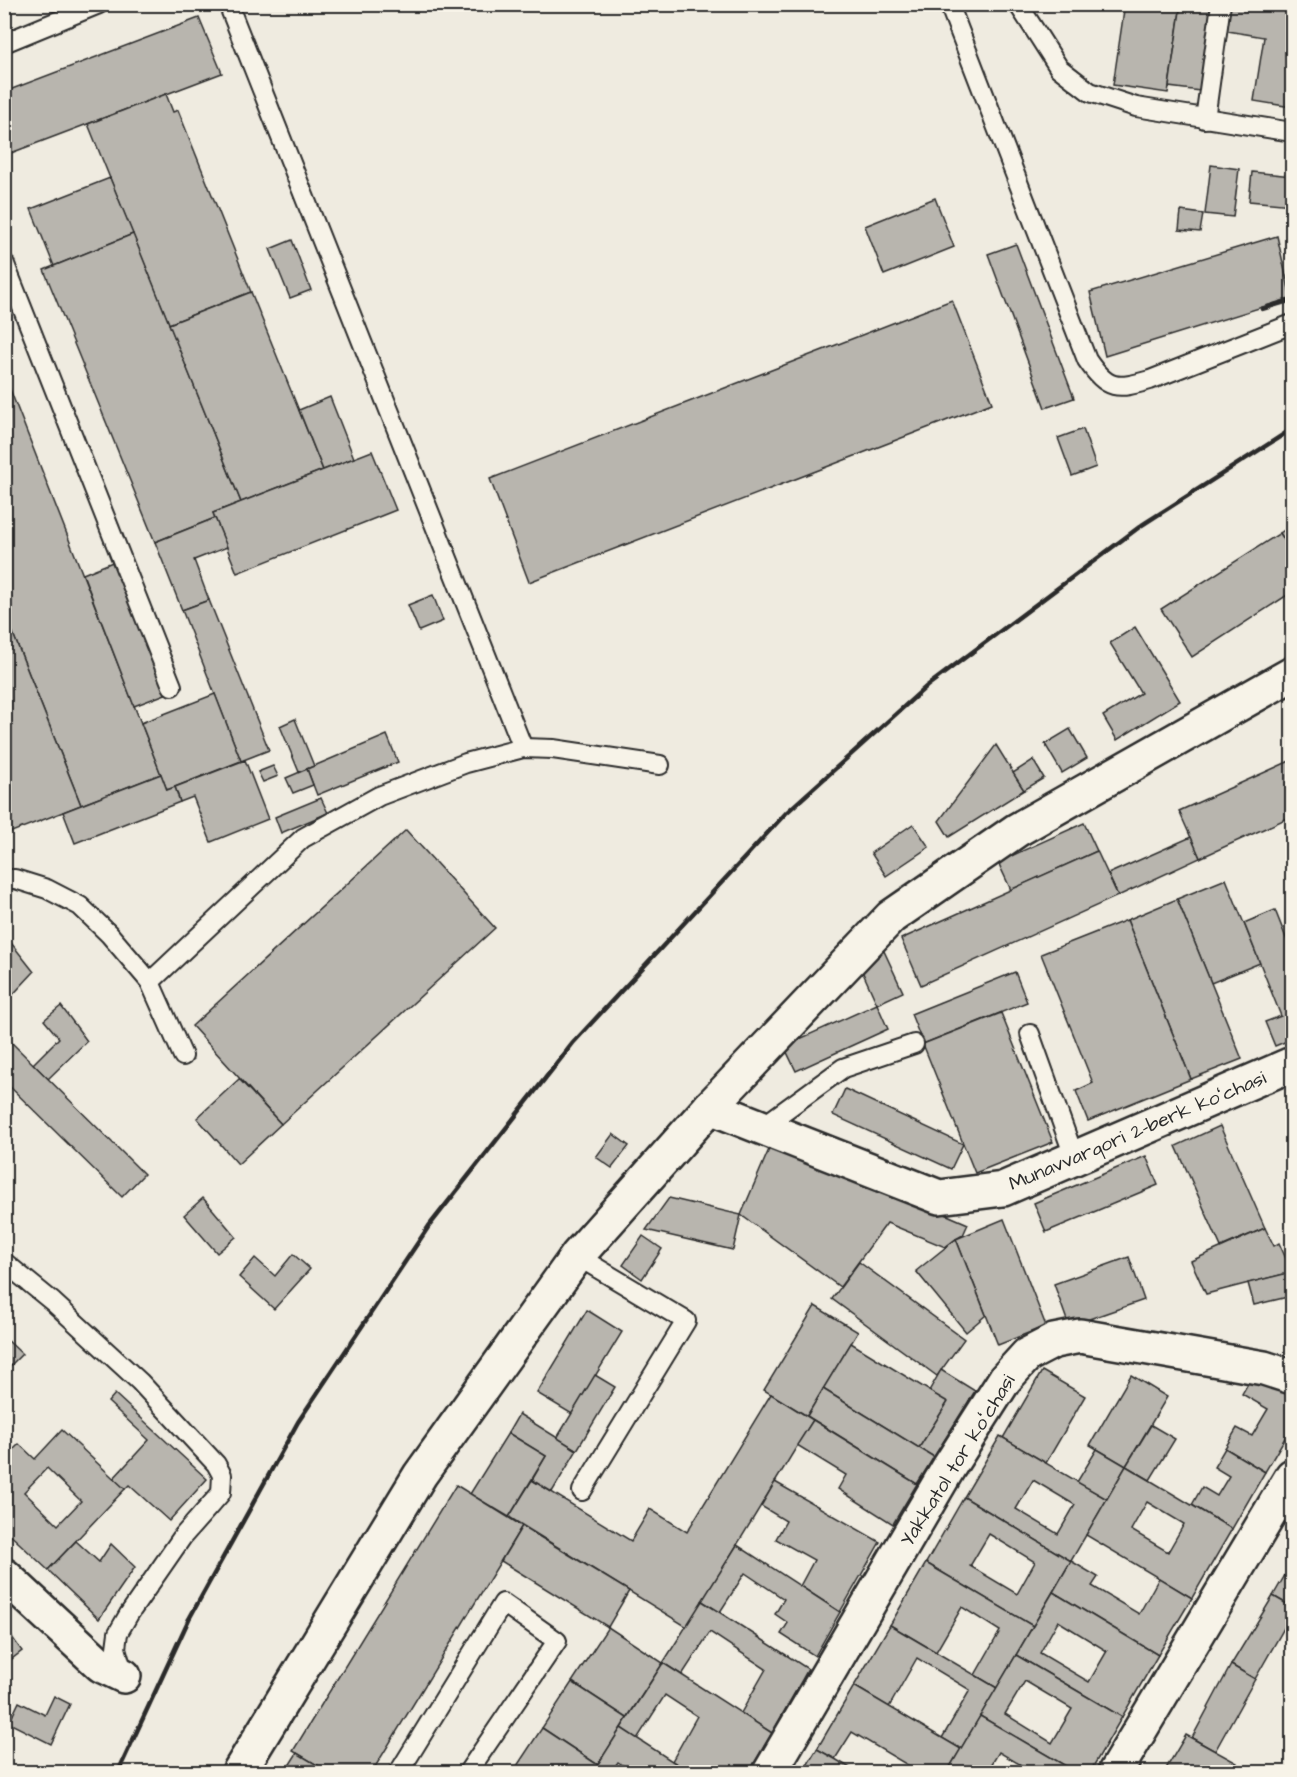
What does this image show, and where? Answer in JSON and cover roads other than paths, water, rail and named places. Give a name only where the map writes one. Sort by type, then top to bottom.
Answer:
[{"type":"street","points":[[239,1773],[420,1475],[577,1256],[710,1107],[891,917],[1017,830],[1293,674]]},
{"type":"street","name":"Munavvarqori 2-berk koʻchasi","points":[[710,1107],[939,1197],[1003,1189],[1293,1064]]},
{"type":"street","name":"Yakkatol tor koʻchasi","points":[[770,1773],[949,1467],[1005,1378],[1027,1355],[1054,1341],[1080,1336],[1264,1368],[1293,1377]]},
{"type":"street","points":[[1115,1773],[1293,1476]]},
{"type":"street","points":[[4,1575],[101,1665],[124,1676]]},
{"type":"lane","points":[[4,43],[76,9],[99,4]]},
{"type":"lane","points":[[228,4],[523,748]]},
{"type":"lane","points":[[949,4],[1087,360],[1099,378],[1114,386],[1150,380],[1293,324]]},
{"type":"lane","points":[[1018,4],[1059,68],[1090,92],[1136,107],[1293,132]]},
{"type":"lane","points":[[1205,119],[1221,4]]},
{"type":"lane","points":[[4,262],[172,686]]},
{"type":"lane","points":[[150,982],[303,838],[379,796],[466,763],[523,748],[553,749],[660,765]]},
{"type":"lane","points":[[4,879],[15,879],[47,889],[80,906],[109,934],[150,982],[183,1056]]},
{"type":"lane","points":[[1030,1034],[1076,1159]]},
{"type":"lane","points":[[762,1127],[843,1068],[914,1044]]},
{"type":"lane","points":[[577,1256],[686,1321],[582,1491]]},
{"type":"lane","points":[[4,1262],[53,1302],[141,1382],[216,1464],[222,1475],[220,1493],[183,1536],[118,1633],[116,1648],[124,1676]]},
{"type":"lane","points":[[399,1773],[503,1603],[557,1641],[468,1773]]},
{"type":"railway","points":[[1262,309],[1292,300]]},
{"type":"railway","points":[[118,1772],[189,1619],[298,1422],[429,1226],[573,1043],[786,813],[927,686],[1142,525],[1292,429]]}]
